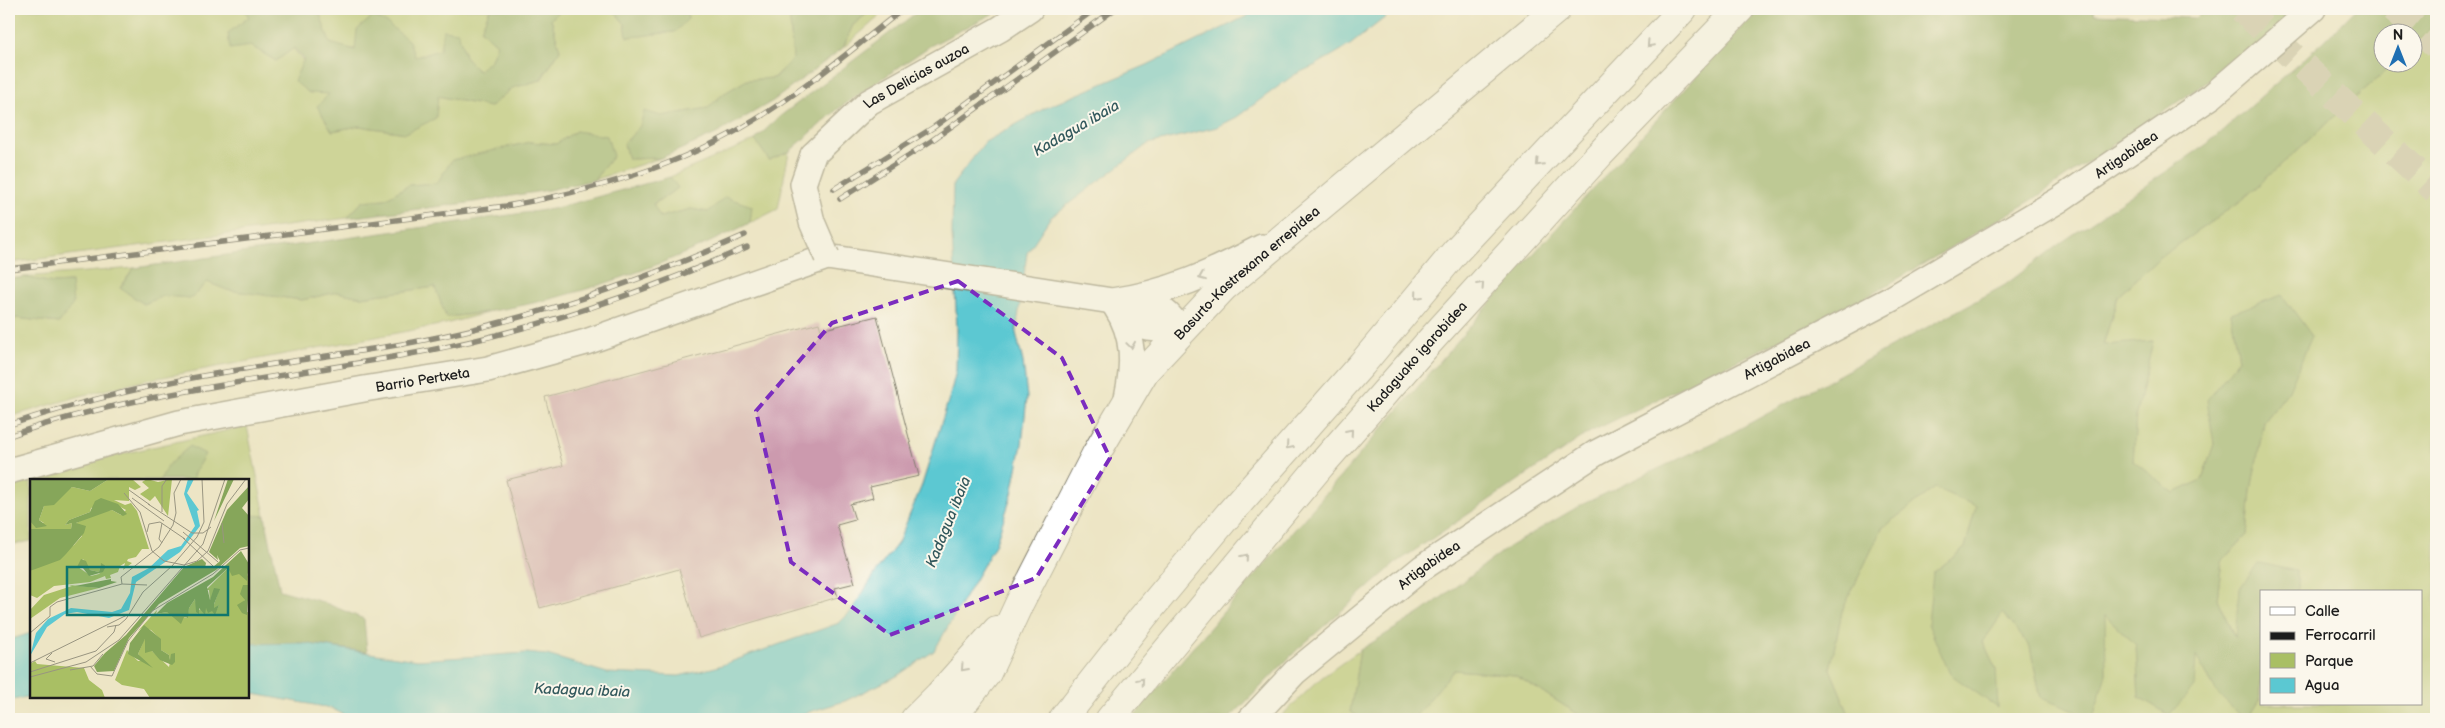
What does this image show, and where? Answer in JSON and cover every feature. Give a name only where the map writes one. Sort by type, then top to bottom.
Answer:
[{"type":"main road","name":"Basurto-Kastrexana errepidea","points":[[951,719],[988,673],[1019,604],[1096,454],[1126,403],[1146,371],[1180,331],[1224,287],[1557,9]]},
{"type":"main road","points":[[1063,719],[1143,617],[1229,514],[1362,364],[1456,251],[1683,9]]},
{"type":"main road","name":"Kadaguako igarobidea","points":[[1110,719],[1321,465],[1430,341],[1600,154],[1740,9]]},
{"type":"main road","name":"Basurto-Kastrexana errepidea","points":[[915,719],[940,696],[1019,604]]},
{"type":"street","name":"Las Delicias auzoa","points":[[826,256],[812,222],[803,184],[813,155],[869,102],[1000,29],[1030,9]]},
{"type":"street","name":"Artigabidea","points":[[1251,719],[1295,672],[1422,568],[1596,453],[1891,299],[2059,200],[2212,96],[2313,9]]},
{"type":"street","points":[[826,256],[1113,302],[1139,297],[1207,275],[1292,231]]},
{"type":"street","name":"Barrio Pertxeta","points":[[9,471],[179,423],[364,389],[488,369],[586,342],[826,256]]},
{"type":"street","points":[[1139,297],[1164,310],[1175,321],[1180,331]]},
{"type":"street","points":[[1113,302],[1148,328],[1180,331]]},
{"type":"street","points":[[1113,302],[1124,318],[1132,342],[1133,370],[1126,403]]},
{"type":"highlighted area","points":[[958,281],[1062,358],[1110,458],[1036,578],[890,635],[791,562],[756,411],[832,323]]},
{"type":"green space","points":[[9,9],[244,9],[249,17],[251,46],[276,61],[293,48],[330,94],[332,131],[359,126],[406,133],[437,96],[490,107],[512,88],[541,80],[560,50],[551,19],[562,9],[612,9],[625,24],[628,37],[675,32],[688,19],[686,9],[789,9],[793,58],[773,78],[747,80],[723,94],[708,108],[661,116],[640,126],[624,144],[628,159],[661,158],[594,180],[613,156],[576,131],[556,144],[530,142],[452,160],[437,183],[409,185],[385,199],[363,201],[347,218],[9,263]]},
{"type":"green space","points":[[244,9],[318,9],[330,43],[355,50],[357,30],[373,16],[387,23],[409,41],[415,57],[440,50],[443,30],[458,32],[465,56],[478,71],[491,60],[497,44],[481,30],[490,9],[562,9],[551,19],[560,50],[540,80],[512,88],[490,107],[438,96],[436,118],[406,133],[359,126],[332,131],[317,106],[329,94],[309,93],[294,81],[304,59],[294,48],[276,61],[251,46],[230,49],[228,33],[249,17]]},
{"type":"green space","points":[[318,9],[490,9],[481,30],[497,44],[491,60],[478,71],[465,56],[458,32],[440,50],[415,57],[339,47],[330,43]]},
{"type":"green space","points":[[612,9],[686,9],[688,19],[675,32],[627,37],[625,24]]},
{"type":"green space","points":[[789,9],[873,9],[853,25],[843,48],[773,101],[716,134],[661,158],[628,159],[624,144],[640,126],[644,111],[661,116],[708,108],[723,94],[747,80],[774,78],[793,58]]},
{"type":"green space","points":[[873,9],[888,9],[843,48],[853,25]]},
{"type":"green space","points":[[921,9],[1002,9],[930,46],[838,109],[789,152],[769,160],[755,140],[779,117]]},
{"type":"green space","points":[[1758,9],[2095,9],[2094,14],[2196,18],[2206,9],[2300,9],[2262,45],[2032,200],[1855,304],[1590,432],[1396,563],[1299,648],[1229,719],[1131,719],[1524,264]]},
{"type":"green space","points":[[2356,9],[2436,9],[2436,23],[2422,36],[2422,22],[2372,22],[2372,72],[2384,72],[2242,200],[2159,258],[2118,296],[2103,345],[2153,341],[2136,414],[2133,461],[2174,493],[2202,480],[2214,444],[2207,400],[2239,359],[2231,313],[2282,295],[2312,336],[2289,390],[2264,422],[2251,490],[2247,535],[2222,561],[2217,599],[2235,638],[2239,589],[2259,563],[2297,571],[2297,590],[2260,590],[2260,699],[2247,719],[2243,719],[2217,693],[2196,656],[2194,687],[2169,715],[2139,697],[2136,645],[2105,615],[2106,674],[2093,718],[2041,698],[2030,647],[2003,613],[1983,642],[1996,669],[1998,708],[1950,674],[1928,624],[1933,573],[1965,548],[1976,506],[1935,488],[1882,528],[1842,611],[1830,669],[1851,719],[1586,719],[1515,675],[1454,670],[1413,719],[1362,719],[1350,712],[1360,650],[1422,612],[1510,546],[1581,505],[1715,442],[2005,285],[2062,242],[2207,144],[2323,42]]},
{"type":"green space","points":[[2436,23],[2436,719],[2247,719],[2260,699],[2260,706],[2422,706],[2422,590],[2297,590],[2297,571],[2239,589],[2236,639],[2217,599],[2222,561],[2247,535],[2251,490],[2264,422],[2289,390],[2231,313],[2239,359],[2208,400],[2214,444],[2202,480],[2174,493],[2133,462],[2136,414],[2153,341],[2103,346],[2118,296],[2159,258],[2242,200],[2384,72],[2422,72],[2422,36]]},
{"type":"green space","points":[[576,131],[607,136],[613,156],[594,180],[549,190],[468,203],[347,218],[363,201],[385,199],[409,185],[437,183],[452,160],[530,142],[556,144]]},
{"type":"green space","points":[[755,140],[769,160],[789,152],[778,209],[750,223],[751,206],[708,212],[691,209],[660,217],[653,205],[678,188],[670,177]]},
{"type":"green space","points":[[670,177],[678,188],[653,204],[660,217],[691,209],[708,212],[725,197],[752,206],[750,223],[677,257],[640,271],[564,296],[525,305],[446,317],[435,287],[361,297],[337,292],[302,300],[227,290],[207,282],[192,298],[163,296],[144,304],[120,288],[134,268],[552,209]]},
{"type":"green space","points":[[134,268],[120,288],[144,304],[163,296],[192,298],[207,282],[227,290],[302,300],[337,292],[361,297],[436,287],[446,317],[487,313],[445,324],[147,380],[80,396],[9,417],[9,340],[15,318],[59,323],[71,282],[53,283],[24,277]]},
{"type":"green space","points":[[24,277],[53,283],[71,282],[73,304],[59,323],[15,318],[9,340],[9,279]]},
{"type":"green space","points":[[247,426],[265,516],[249,515],[249,479],[194,479],[193,475],[204,454],[168,465],[161,479],[35,479],[99,459]]},
{"type":"green space","points":[[190,446],[205,454],[193,475],[194,479],[161,479],[168,465]]},
{"type":"green space","points":[[30,481],[30,541],[9,545],[9,488]]},
{"type":"green space","points":[[1935,488],[1976,506],[1965,548],[1933,573],[1996,669],[1983,642],[2003,612],[2030,647],[2041,698],[2106,674],[2104,614],[2136,645],[2139,697],[2196,655],[2217,693],[2243,719],[1851,719],[1830,669],[1842,611],[1882,528]]},
{"type":"green space","points":[[249,515],[265,516],[280,590],[323,602],[364,619],[367,652],[302,643],[249,644]]},
{"type":"green space","points":[[1360,650],[1350,712],[1362,719],[1278,719],[1321,678]]},
{"type":"green space","points":[[1454,670],[1515,675],[1586,719],[1413,719]]},
{"type":"water","name":"Kadagua ibaia","points":[[1254,9],[1396,9],[1350,45],[1316,65],[1294,75],[1237,117],[1217,127],[1148,144],[1050,218],[1027,253],[1016,333],[1023,362],[1027,397],[1022,444],[1012,494],[995,545],[934,651],[897,676],[845,701],[786,719],[352,719],[331,708],[249,693],[249,644],[302,643],[417,660],[526,653],[547,655],[607,673],[679,676],[716,667],[839,623],[851,611],[878,569],[898,543],[922,485],[950,395],[956,371],[957,328],[952,234],[953,184],[985,142],[1045,108],[1147,65],[1247,16]]},
{"type":"water","points":[[30,633],[30,696],[9,701],[9,640]]},
{"type":"building","points":[[877,316],[919,476],[870,487],[873,498],[850,504],[855,520],[837,525],[855,583],[835,588],[838,597],[699,638],[679,569],[540,608],[506,480],[563,466],[545,397],[819,323],[821,330]]},
{"type":"tunnel","points":[[2242,9],[2436,190]]},
{"type":"tunnel","points":[[2393,9],[2436,45]]},
{"type":"railway","points":[[9,269],[506,206],[603,185],[665,164],[696,151],[726,137],[755,120],[812,81],[903,9]]},
{"type":"railway","points":[[834,189],[934,127],[1095,9]]},
{"type":"railway","points":[[840,199],[931,141],[1115,9]]},
{"type":"railway","points":[[9,425],[91,401],[176,381],[414,342],[499,323],[624,284],[745,235]]},
{"type":"railway","points":[[9,436],[60,420],[163,396],[426,351],[509,332],[590,308],[669,280],[747,247]]}]
